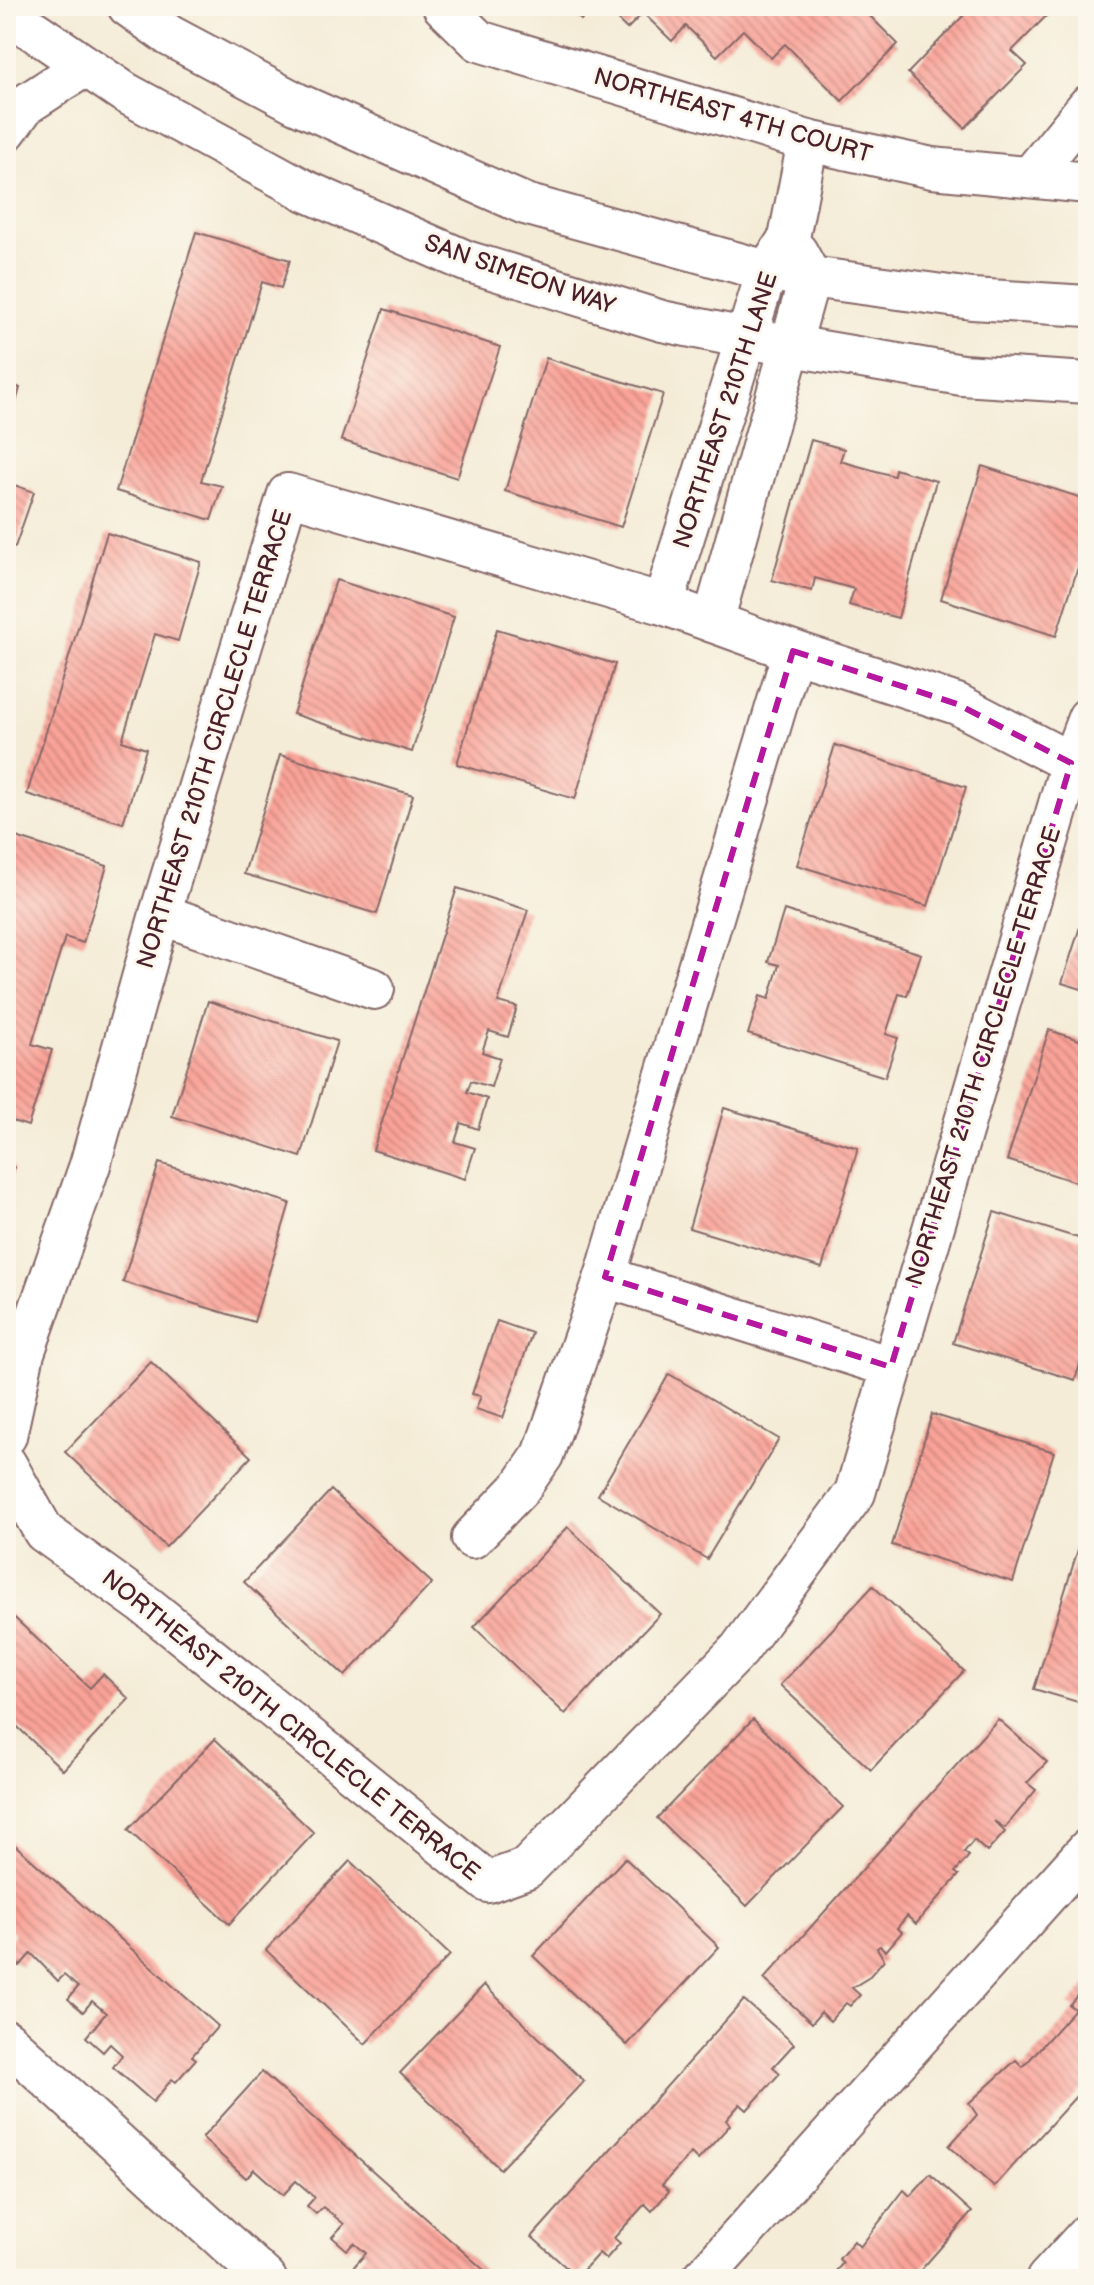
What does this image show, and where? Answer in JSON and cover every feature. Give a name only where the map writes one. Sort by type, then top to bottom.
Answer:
[{"type":"street","points":[[128,6],[170,36],[296,103],[525,204],[767,271],[972,299],[1088,306]]},
{"type":"street","name":"NORTHEAST 4TH COURT","points":[[443,6],[479,41],[808,141],[932,168],[1088,183]]},
{"type":"street","points":[[16,118],[23,17]]},
{"type":"street","name":"SAN SIMEON WAY","points":[[23,17],[85,66],[306,191],[466,261],[662,321],[745,338],[962,375],[1088,383]]},
{"type":"street","points":[[16,118],[85,66]]},
{"type":"street","points":[[1030,177],[1088,106]]},
{"type":"street","points":[[789,238],[808,141]]},
{"type":"street","name":"NORTHEAST 210TH LANE","points":[[663,604],[767,271],[789,238],[810,276],[793,346],[713,622]]},
{"type":"street","name":"NORTHEAST 210TH CIRCLECLE TERRACE","points":[[6,1436],[24,1353],[90,1165],[160,914],[288,494],[663,604],[793,651],[957,704],[1071,763],[855,1493],[739,1650],[527,1868],[488,1882],[148,1607],[44,1532],[6,1464]]},
{"type":"street","points":[[472,1538],[520,1488],[543,1455],[605,1277],[793,651]]},
{"type":"street","points":[[1071,763],[1088,718]]},
{"type":"street","points":[[160,914],[374,989]]},
{"type":"street","points":[[605,1277],[891,1367]]},
{"type":"street","points":[[702,2279],[1088,1849]]},
{"type":"street","points":[[6,2040],[266,2279]]},
{"type":"street","points":[[1047,2279],[1088,2234]]},
{"type":"highlighted area","points":[[793,651],[957,704],[1071,763],[891,1367],[605,1277]]},
{"type":"building","points":[[567,6],[594,6],[581,20]]},
{"type":"building","points":[[603,6],[860,6],[898,44],[842,101],[785,44],[771,58],[743,30],[717,56],[686,26],[672,41],[643,13],[627,29]]},
{"type":"building","points":[[952,6],[1056,6],[1012,51],[1027,65],[965,128],[908,73],[963,16]]},
{"type":"building","points":[[196,232],[290,260],[281,288],[262,282],[201,481],[222,486],[211,520],[116,491]]},
{"type":"building","points":[[384,309],[500,347],[457,478],[341,440]]},
{"type":"building","points":[[546,358],[663,394],[621,527],[505,491]]},
{"type":"building","points":[[6,383],[20,388],[7,434],[6,433]]},
{"type":"building","points":[[811,440],[844,449],[840,461],[894,476],[895,469],[936,481],[898,618],[849,605],[854,589],[815,578],[812,591],[772,580]]},
{"type":"building","points":[[982,466],[1088,500],[1088,536],[1056,636],[941,599]]},
{"type":"building","points":[[6,482],[34,492],[15,547],[6,544]]},
{"type":"building","points":[[107,533],[201,562],[178,641],[155,634],[122,741],[146,749],[123,823],[27,794]]},
{"type":"building","points":[[336,580],[454,617],[412,752],[293,714]]},
{"type":"building","points":[[497,629],[615,664],[575,799],[457,764]]},
{"type":"building","points":[[835,745],[966,787],[928,906],[797,865]]},
{"type":"building","points":[[280,755],[413,795],[377,914],[244,874]]},
{"type":"building","points":[[16,837],[107,866],[83,943],[65,937],[32,1044],[52,1050],[28,1126],[6,1119],[6,870]]},
{"type":"building","points":[[457,888],[528,910],[498,1002],[517,1007],[508,1037],[489,1031],[482,1052],[500,1058],[491,1087],[471,1081],[467,1092],[487,1099],[478,1129],[461,1123],[455,1142],[475,1148],[465,1179],[373,1150]]},
{"type":"building","points":[[1088,905],[1088,991],[1062,983]]},
{"type":"building","points":[[784,910],[921,954],[907,996],[899,994],[886,1034],[898,1038],[885,1077],[748,1034],[760,996],[769,999],[779,965],[768,962]]},
{"type":"building","points":[[208,1001],[337,1041],[301,1157],[172,1116]]},
{"type":"building","points":[[1049,1030],[1088,1043],[1088,1186],[1007,1160]]},
{"type":"building","points":[[724,1108],[858,1148],[822,1268],[689,1228]]},
{"type":"building","points":[[159,1163],[290,1203],[254,1322],[123,1282]]},
{"type":"building","points":[[6,1165],[14,1167],[7,1192],[6,1192]]},
{"type":"building","points":[[994,1212],[1088,1241],[1088,1338],[1075,1380],[953,1343]]},
{"type":"building","points":[[497,1321],[532,1333],[503,1418],[476,1409],[481,1396],[472,1394]]},
{"type":"building","points":[[151,1362],[251,1457],[166,1547],[65,1452]]},
{"type":"building","points":[[669,1374],[779,1439],[707,1559],[598,1495]]},
{"type":"building","points":[[932,1414],[1054,1452],[1013,1582],[892,1545]]},
{"type":"building","points":[[331,1490],[432,1583],[345,1676],[244,1582]]},
{"type":"building","points":[[1088,1521],[1088,1705],[1034,1689]]},
{"type":"building","points":[[568,1527],[660,1614],[565,1714],[474,1627]]},
{"type":"building","points":[[873,1586],[964,1671],[871,1770],[780,1685]]},
{"type":"building","points":[[6,1610],[90,1688],[103,1674],[129,1699],[63,1770],[6,1716]]},
{"type":"building","points":[[753,1719],[843,1807],[747,1906],[657,1818]]},
{"type":"building","points":[[998,1719],[1047,1762],[1027,1783],[1036,1790],[1005,1828],[994,1821],[1005,1832],[987,1852],[974,1840],[964,1852],[969,1856],[955,1872],[959,1875],[916,1924],[907,1916],[897,1928],[902,1932],[886,1951],[880,1946],[877,1948],[884,1960],[868,1978],[852,1988],[860,1995],[850,2006],[846,2003],[830,2021],[821,2012],[812,2023],[764,1979]]},
{"type":"building","points":[[215,1739],[314,1833],[229,1924],[128,1830]]},
{"type":"building","points":[[6,1837],[218,2026],[192,2056],[196,2059],[176,2082],[172,2079],[153,2102],[113,2067],[122,2055],[110,2044],[103,2052],[86,2037],[106,2013],[92,2001],[83,2012],[68,1999],[78,1987],[64,1975],[58,1981],[31,1953],[20,1966],[6,1954],[6,1944],[15,1934],[6,1926]]},
{"type":"building","points":[[625,1858],[719,1947],[627,2045],[533,1956]]},
{"type":"building","points":[[350,1861],[450,1955],[365,2044],[266,1950]]},
{"type":"building","points":[[1088,1983],[1088,2083],[994,2187],[949,2146],[977,2115],[969,2103],[1016,2060],[1023,2067],[1075,2009],[1069,2005]]},
{"type":"building","points":[[484,1985],[584,2081],[500,2169],[400,2073]]},
{"type":"building","points":[[744,2000],[794,2044],[773,2067],[780,2073],[747,2110],[740,2104],[726,2120],[730,2125],[698,2160],[691,2153],[662,2185],[669,2191],[652,2211],[645,2204],[614,2238],[620,2243],[606,2259],[599,2253],[577,2277],[532,2237]]},
{"type":"building","points":[[262,2072],[494,2279],[390,2279],[382,2272],[375,2279],[364,2279],[352,2269],[366,2253],[354,2243],[347,2250],[332,2237],[344,2224],[323,2207],[316,2214],[307,2206],[315,2197],[296,2181],[283,2195],[254,2169],[246,2178],[202,2138]]},
{"type":"building","points":[[930,2174],[972,2212],[913,2279],[829,2279],[843,2263],[839,2259],[854,2241],[860,2247],[904,2190],[910,2196]]}]
